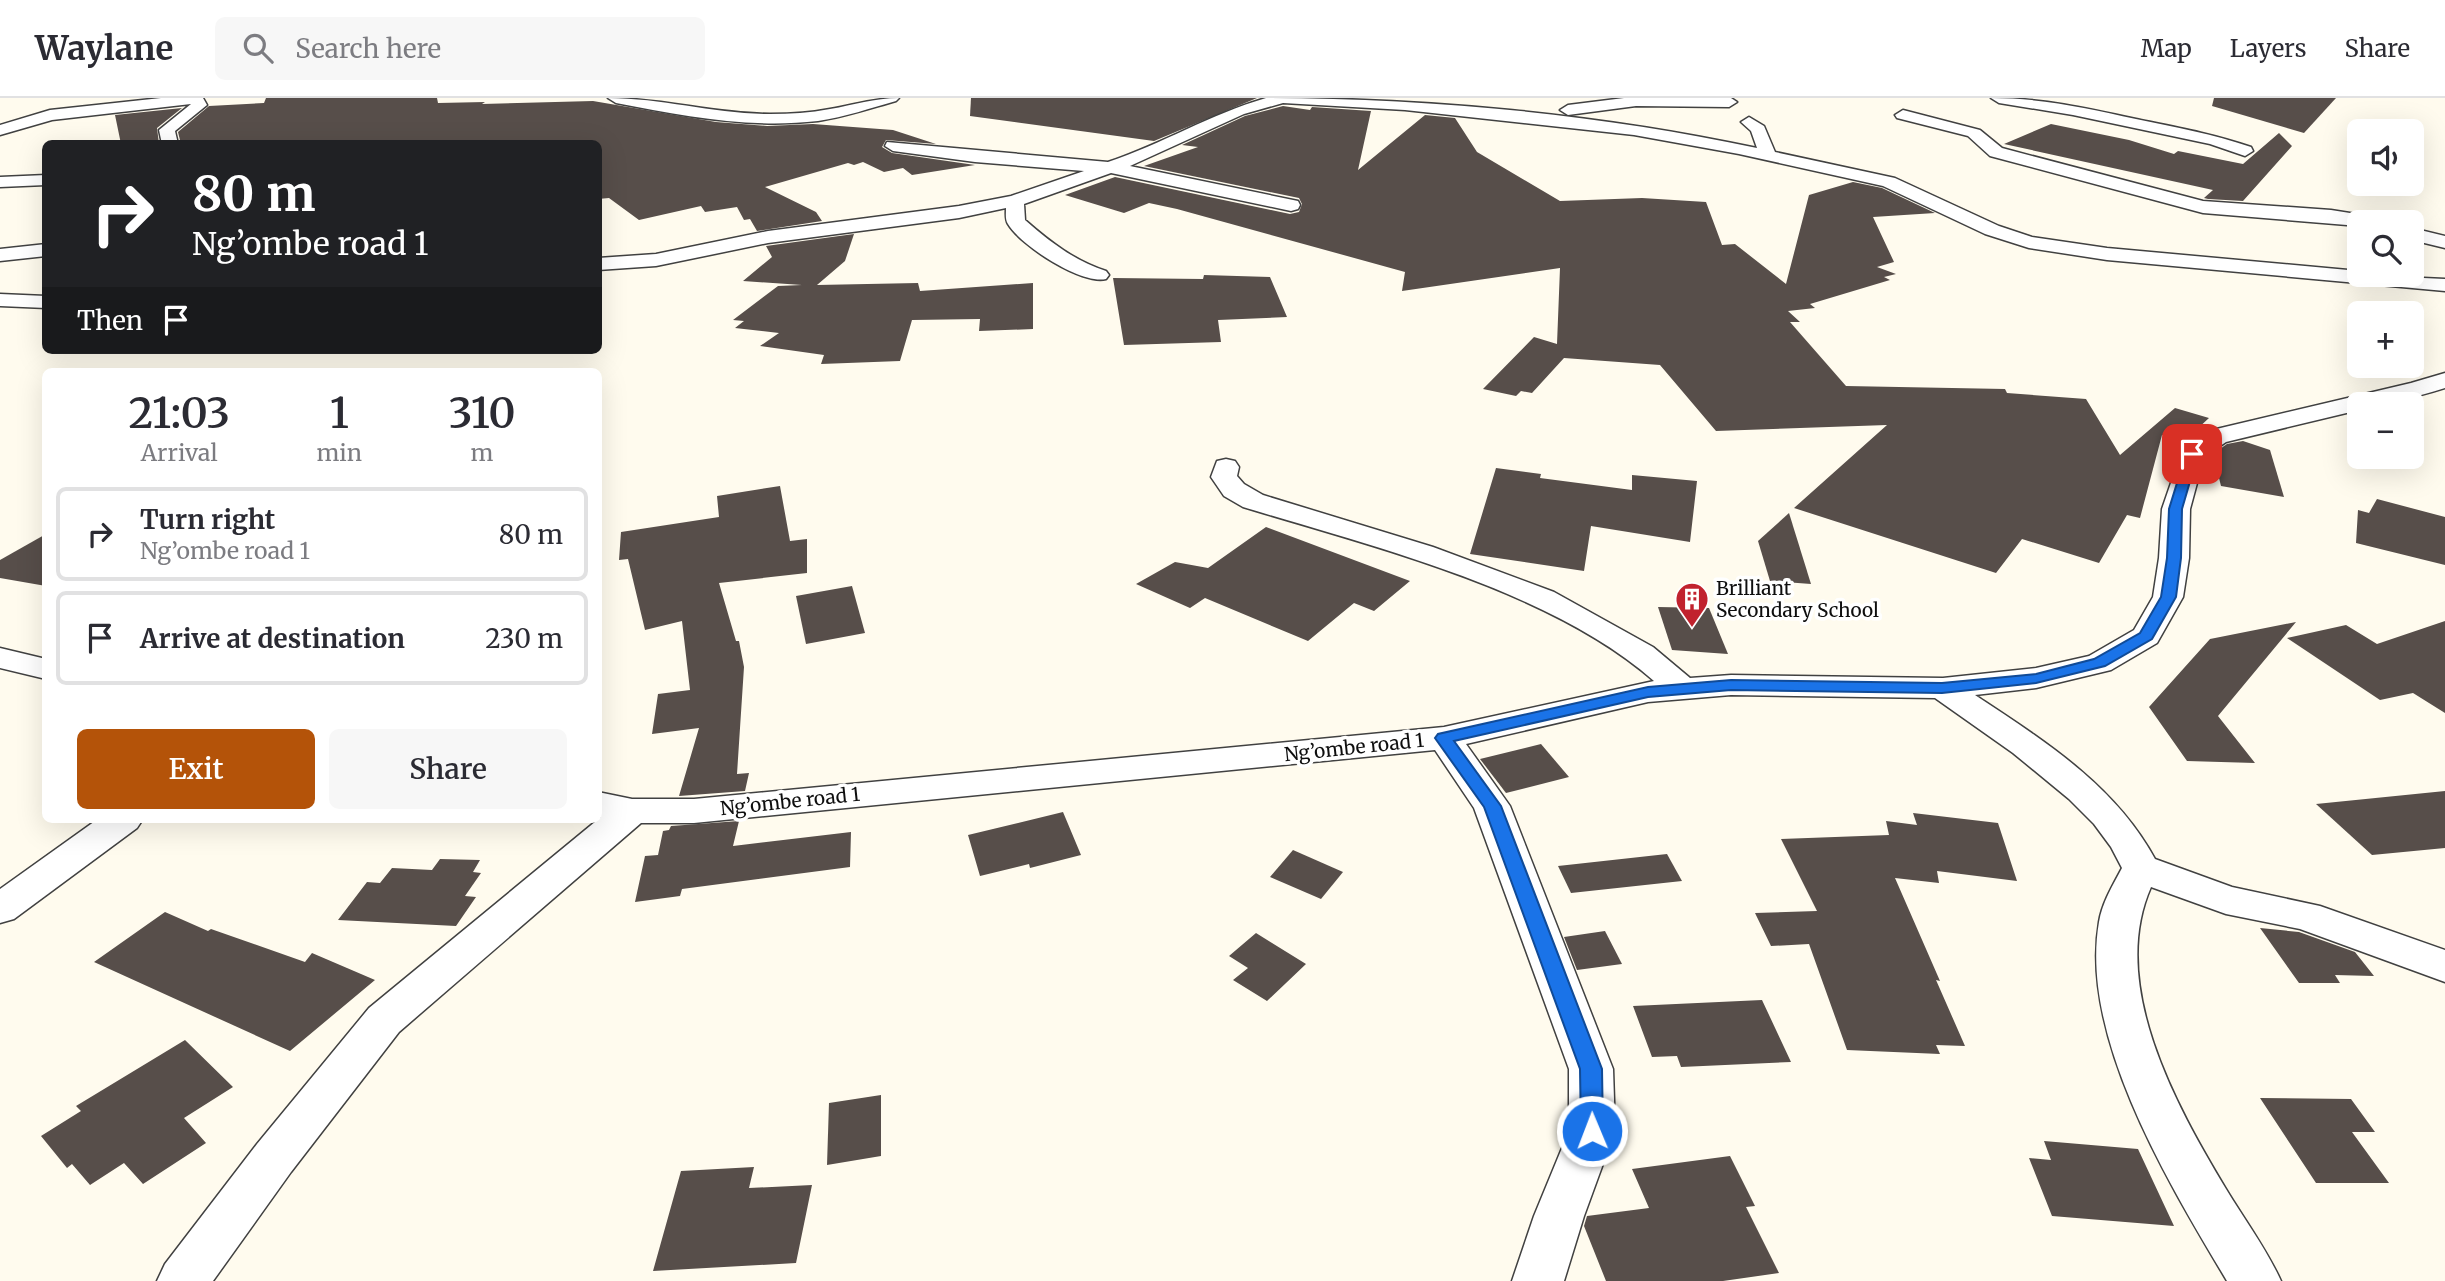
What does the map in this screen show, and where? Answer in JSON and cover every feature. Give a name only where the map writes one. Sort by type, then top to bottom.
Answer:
[{"type":"street","points":[[616,98],[713,114],[795,118],[835,114],[891,98]]},
{"type":"street","points":[[602,264],[656,260],[768,237],[959,212],[1015,201],[1112,168],[1168,145],[1238,111],[1282,98],[1401,102],[1469,114],[1568,110],[1636,101],[1729,102]]},
{"type":"street","points":[[1999,98],[2074,110],[2214,140],[2245,151]]},
{"type":"street","points":[[0,130],[50,115],[195,99],[199,105],[194,112],[167,130],[169,140]]},
{"type":"street","points":[[1568,110],[1672,137],[1889,183],[1920,194],[1992,230],[2029,242],[2107,254],[2445,285]]},
{"type":"street","points":[[1903,115],[1974,133],[1996,152],[2184,202],[2247,212],[2347,218]]},
{"type":"street","points":[[1749,122],[1758,128],[1769,157]]},
{"type":"street","points":[[893,146],[975,157],[1112,168],[1291,205]]},
{"type":"street","points":[[0,182],[42,180]]},
{"type":"street","points":[[1015,201],[1016,222],[1042,246],[1076,269],[1099,275]]},
{"type":"street","points":[[2424,237],[2445,242]]},
{"type":"street","points":[[0,255],[42,250]]},
{"type":"street","points":[[0,300],[42,302]]},
{"type":"street","name":"Ng’ombe road 1","points":[[615,807],[694,811],[1444,738],[1648,692],[1731,685],[1942,688],[2036,678],[2100,663],[2146,636],[2168,597],[2174,558],[2176,509],[2192,454],[2217,436],[2436,389]]},
{"type":"street","points":[[1226,467],[1224,477],[1234,490],[1253,501],[1423,553],[1543,598],[1642,654],[1682,689]]},
{"type":"street","points":[[0,658],[42,668]]},
{"type":"street","points":[[1942,688],[2076,786],[2116,825],[2134,851],[2141,868],[2119,924],[2118,979],[2137,1062],[2192,1178],[2255,1281]]},
{"type":"street","points":[[1444,738],[1492,806],[1591,1069],[1592,1131],[1559,1216],[1538,1281]]},
{"type":"street","points":[[602,819],[615,807]]},
{"type":"street","points":[[0,909],[118,823]]},
{"type":"street","points":[[183,1281],[274,1158],[384,1020],[598,823]]},
{"type":"street","points":[[2141,868],[2226,900],[2306,916],[2445,966]]},
{"type":"building","points":[[266,98],[437,98],[438,103],[485,102],[482,104],[593,101],[716,122],[767,126],[813,124],[893,130],[936,144],[886,140],[882,147],[892,153],[975,165],[912,175],[903,168],[884,172],[863,162],[854,165],[848,163],[765,187],[816,212],[822,221],[757,231],[750,219],[744,220],[737,207],[705,212],[701,206],[639,220],[609,198],[602,199],[602,140],[180,140],[178,132],[209,106],[264,103]]},
{"type":"building","points":[[971,98],[1257,98],[1154,141],[970,116]]},
{"type":"building","points":[[2214,98],[2336,98],[2304,133],[2212,106]]},
{"type":"building","points":[[1283,106],[1310,110],[1312,107],[1371,111],[1358,170],[1425,115],[1455,118],[1477,152],[1560,201],[1642,198],[1706,202],[1722,245],[1735,244],[1786,284],[1809,195],[1853,182],[1882,188],[1935,213],[1873,217],[1894,262],[1877,267],[1896,274],[1884,277],[1890,280],[1810,304],[1815,308],[1788,311],[1800,322],[1790,322],[1846,386],[2005,389],[2007,393],[2086,399],[2120,455],[2175,408],[2209,418],[2182,443],[2162,435],[2140,518],[2127,515],[2099,563],[2022,539],[1996,573],[1794,508],[1887,425],[1716,431],[1660,365],[1564,358],[1532,393],[1521,391],[1516,396],[1483,389],[1534,337],[1557,344],[1560,268],[1402,291],[1405,272],[1177,209],[1149,203],[1124,213],[1065,195],[1115,177],[1290,214],[1299,212],[1302,204],[1299,198],[1144,166],[1198,147],[1182,145],[1245,116]]},
{"type":"building","points":[[182,108],[157,128],[158,140],[120,140],[115,115]]},
{"type":"building","points":[[2051,124],[2129,140],[2174,154],[2178,151],[2243,164],[2279,133],[2292,146],[2243,201],[2208,199],[2204,198],[2213,190],[2004,144]]},
{"type":"building","points":[[854,234],[845,261],[817,285],[918,283],[920,291],[1033,283],[1033,329],[979,331],[980,319],[912,320],[900,361],[821,364],[824,355],[760,346],[779,333],[735,328],[744,321],[733,320],[778,286],[802,285],[743,281],[772,257],[766,246]]},
{"type":"building","points":[[1204,275],[1270,277],[1287,317],[1218,320],[1221,342],[1124,345],[1113,278],[1203,279]]},
{"type":"building","points":[[2243,441],[2270,450],[2284,497],[2221,486],[2213,454],[2227,444]]},
{"type":"building","points":[[1496,468],[1541,474],[1540,478],[1632,490],[1632,475],[1697,481],[1690,542],[1591,526],[1584,571],[1470,554]]},
{"type":"building","points":[[780,486],[790,541],[807,539],[807,573],[719,583],[736,641],[739,641],[744,667],[737,774],[749,773],[745,791],[679,796],[699,728],[652,734],[658,694],[690,690],[682,621],[645,630],[628,559],[619,560],[621,532],[719,517],[717,496]]},
{"type":"building","points":[[2377,499],[2445,517],[2445,565],[2356,543],[2358,510],[2369,513]]},
{"type":"building","points":[[1789,513],[1811,584],[1770,581],[1758,541]]},
{"type":"building","points":[[1266,527],[1410,581],[1374,611],[1354,603],[1308,641],[1205,598],[1190,608],[1136,584],[1175,562],[1208,568]]},
{"type":"building","points":[[42,536],[42,585],[0,578],[0,560]]},
{"type":"building","points":[[852,586],[865,633],[806,644],[796,596]]},
{"type":"building","name":"Brilliant Secondary School","points":[[1658,607],[1709,608],[1728,654],[1672,650]]},
{"type":"building","points":[[2445,621],[2445,713],[2413,693],[2380,700],[2287,638],[2346,625],[2377,644]]},
{"type":"building","points":[[2296,622],[2218,716],[2255,763],[2187,761],[2149,707],[2210,639]]},
{"type":"building","points":[[1541,744],[1569,777],[1506,793],[1480,759]]},
{"type":"building","points":[[2445,791],[2445,848],[2372,855],[2316,804]]},
{"type":"building","points":[[1063,812],[1081,855],[1030,868],[1029,864],[980,876],[968,835]]},
{"type":"building","points":[[1913,813],[1998,823],[2017,881],[1937,871],[1939,883],[1895,878],[1965,1046],[1936,1045],[1940,1054],[1847,1050],[1809,944],[1771,946],[1755,913],[1817,911],[1781,839],[1889,835],[1886,821],[1917,825]]},
{"type":"building","points":[[739,821],[733,846],[851,832],[850,867],[682,889],[680,896],[635,902],[645,856],[658,855],[663,831],[669,830],[671,826]]},
{"type":"building","points":[[1293,850],[1343,872],[1321,899],[1270,877]]},
{"type":"building","points":[[1667,854],[1682,881],[1571,893],[1558,866]]},
{"type":"building","points":[[440,859],[480,860],[473,872],[481,873],[465,896],[476,897],[456,926],[338,920],[367,882],[380,883],[392,868],[432,870]]},
{"type":"building","points":[[165,912],[208,931],[211,929],[305,962],[312,953],[375,980],[290,1051],[94,962]]},
{"type":"building","points":[[2260,928],[2299,932],[2355,952],[2374,976],[2335,975],[2340,983],[2299,983]]},
{"type":"building","points":[[1605,931],[1622,964],[1577,970],[1564,937]]},
{"type":"building","points":[[1256,933],[1306,964],[1267,1001],[1233,980],[1248,968],[1229,956]]},
{"type":"building","points":[[1762,1000],[1791,1062],[1681,1067],[1677,1056],[1652,1057],[1633,1006]]},
{"type":"building","points":[[185,1040],[233,1087],[184,1118],[206,1143],[143,1184],[124,1163],[90,1185],[72,1164],[67,1168],[41,1136],[81,1111],[76,1106]]},
{"type":"building","points":[[881,1095],[881,1156],[827,1165],[829,1103]]},
{"type":"building","points":[[2260,1098],[2351,1099],[2375,1132],[2352,1132],[2389,1183],[2316,1183]]},
{"type":"building","points":[[2044,1141],[2138,1149],[2174,1226],[2052,1216],[2029,1158],[2051,1160]]},
{"type":"building","points":[[1730,1156],[1755,1206],[1746,1207],[1779,1273],[1723,1281],[1606,1281],[1584,1226],[1587,1216],[1649,1208],[1632,1169]]},
{"type":"building","points":[[754,1167],[749,1188],[812,1185],[796,1263],[653,1271],[681,1171]]},
{"type":"place","name":"Brilliant Secondary School","points":[[1692,629]]},
{"type":"route","points":[[1592,1131],[1591,1069],[1492,806],[1444,738],[1648,692],[1731,685],[1827,684],[1942,688],[2036,678],[2100,663],[2146,636],[2168,597],[2174,558],[2176,509],[2192,454]]}]
